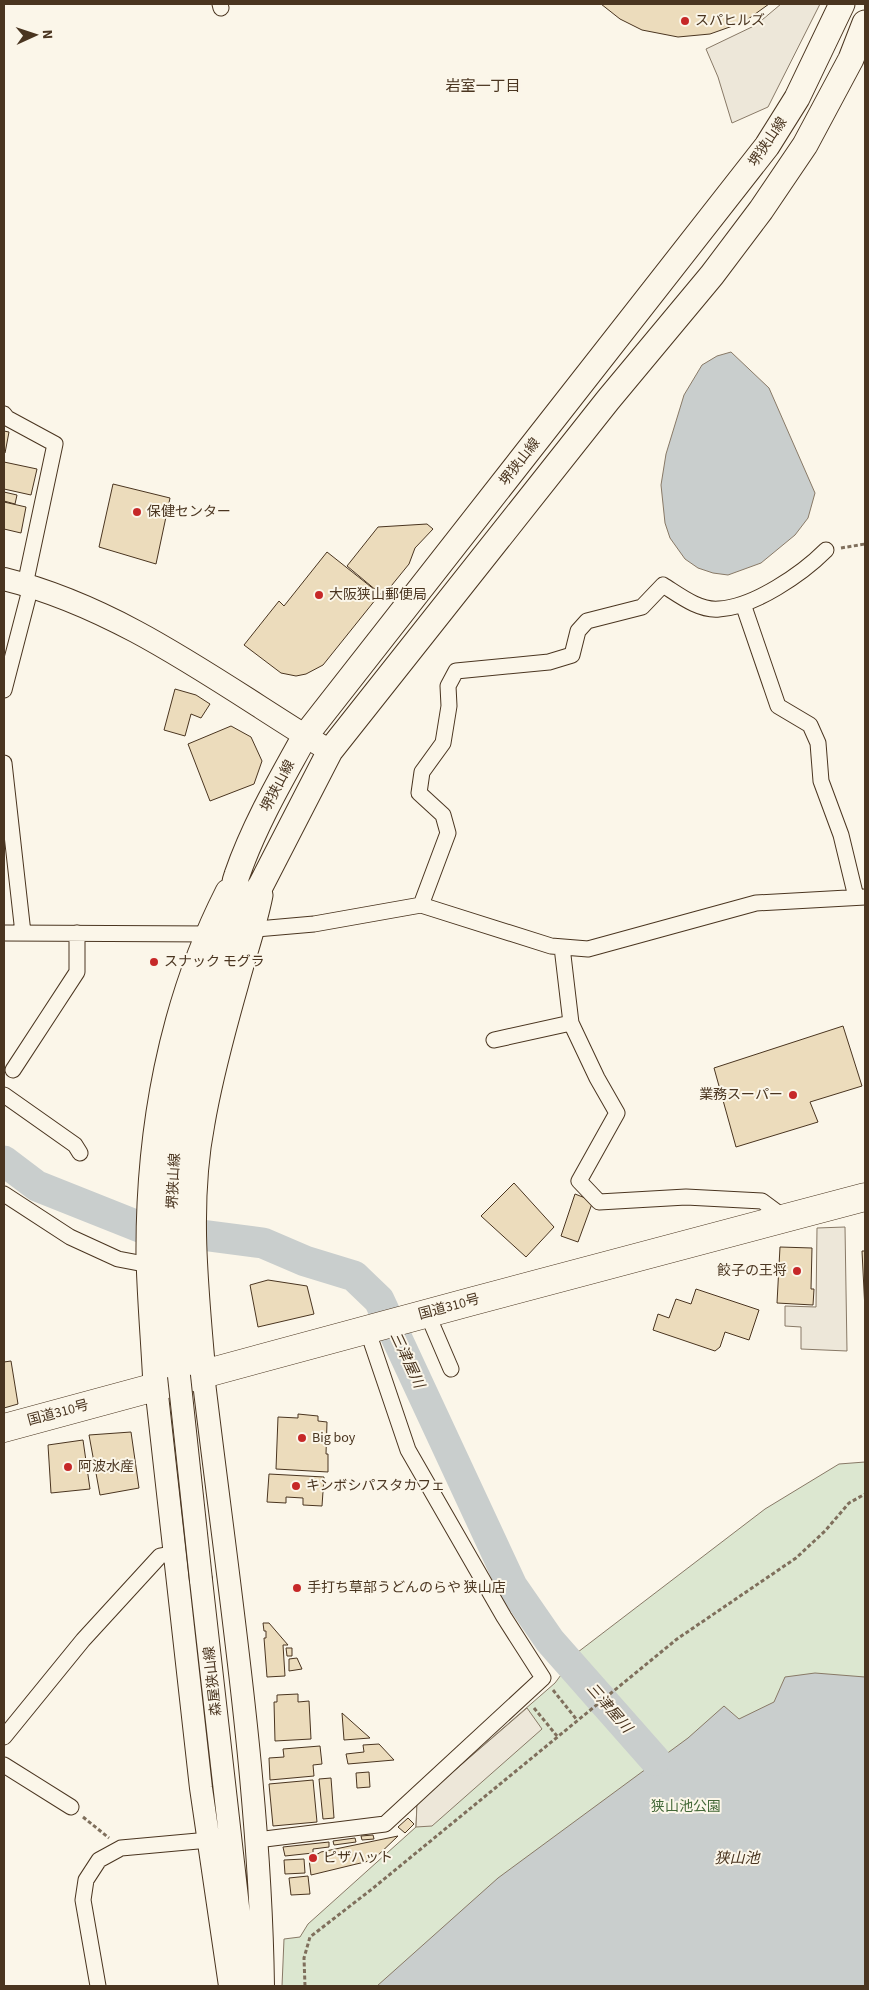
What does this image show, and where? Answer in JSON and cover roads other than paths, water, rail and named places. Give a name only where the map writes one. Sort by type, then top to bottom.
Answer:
[{"type":"highway","name":"国道310号","points":[[4,1428],[179,1379],[865,1197]]},
{"type":"main road","name":"堺狭山線","points":[[179,1379],[172,1244],[173,1183],[182,1102],[197,1040],[230,932],[236,877],[264,811],[305,736],[767,146],[797,98],[842,4]]},
{"type":"main road","name":"堺狭山線","points":[[230,932],[262,885],[330,751],[608,400],[712,275],[760,210],[804,145],[851,59],[865,23]]},
{"type":"main road","points":[[4,579],[82,605],[139,632],[330,751]]},
{"type":"main road","points":[[230,932],[179,1014],[160,1104],[151,1196],[149,1260],[179,1379],[257,1840],[262,1898],[263,1986]]},
{"type":"main road","points":[[230,932],[219,1042],[201,1125],[194,1203],[195,1262],[179,1379],[176,1553],[201,1788],[230,1986]]},
{"type":"main road","name":"森屋狭山線","points":[[179,1379],[247,1986]]},
{"type":"street","points":[[4,414],[7,418],[55,444],[28,586],[4,690]]},
{"type":"street","points":[[421,905],[448,833],[442,815],[419,793],[422,772],[443,743],[450,706],[448,686],[456,671],[549,662],[572,655],[578,631],[587,620],[642,607],[664,585],[692,602],[718,610],[743,604],[809,568],[826,550]]},
{"type":"street","points":[[4,932],[77,934],[230,932],[314,924],[421,905],[551,946],[588,950],[756,903],[861,897],[821,781],[818,743],[810,725],[778,706],[743,604]]},
{"type":"street","points":[[4,763],[23,933]]},
{"type":"street","points":[[13,1070],[77,972],[77,934]]},
{"type":"street","points":[[562,947],[571,1023],[596,1078],[617,1113],[579,1181],[599,1202],[686,1197],[762,1201],[786,1218]]},
{"type":"street","points":[[494,1040],[571,1023]]},
{"type":"street","points":[[4,1095],[75,1145],[80,1153]]},
{"type":"street","points":[[4,1194],[70,1237],[118,1259],[149,1260]]},
{"type":"street","points":[[427,1313],[451,1369]]},
{"type":"street","points":[[257,1840],[385,1824],[543,1678],[499,1608],[408,1450],[370,1328]]},
{"type":"street","points":[[4,1737],[83,1640],[160,1556],[176,1553]]},
{"type":"street","points":[[4,1765],[71,1807]]},
{"type":"street","points":[[98,1986],[82,1900],[86,1880],[98,1860],[121,1848],[209,1840]]},
{"type":"water","points":[[731,352],[769,388],[815,493],[808,518],[795,535],[761,563],[728,575],[698,568],[685,559],[670,538],[665,523],[661,485],[666,454],[684,395],[702,365],[717,356]]},
{"type":"water","name":"狭山池","points":[[815,1673],[865,1677],[865,1986],[377,1986],[498,1878],[688,1738],[724,1706],[739,1719],[774,1702],[785,1677]]},
{"type":"waterway","name":"三津屋川","points":[[4,1161],[37,1186],[140,1227],[263,1243],[305,1261],[354,1276],[379,1300],[512,1586],[550,1641],[655,1760]]},
{"type":"place","name":"スパヒルズ","points":[[685,21]]},
{"type":"place","name":"保健センター","points":[[137,512]]},
{"type":"place","name":"大阪狭山郵便局","points":[[319,595]]},
{"type":"place","name":"スナック モグラ","points":[[154,962]]},
{"type":"place","name":"業務スーパー","points":[[793,1095]]},
{"type":"place","name":"餃子の王将","points":[[797,1271]]},
{"type":"place","name":"Big boy","points":[[302,1438]]},
{"type":"place","name":"阿波水産","points":[[68,1467]]},
{"type":"place","name":"キンボシパスタカフェ","points":[[296,1486]]},
{"type":"place","name":"手打ち草部うどんのらや 狭山店","points":[[297,1588]]},
{"type":"place","name":"ピザハット","points":[[313,1858]]},
{"type":"district","name":"岩室一丁目","points":[[483,86]]},
{"type":"park label","name":"狭山池公園","points":[[686,1807]]}]
